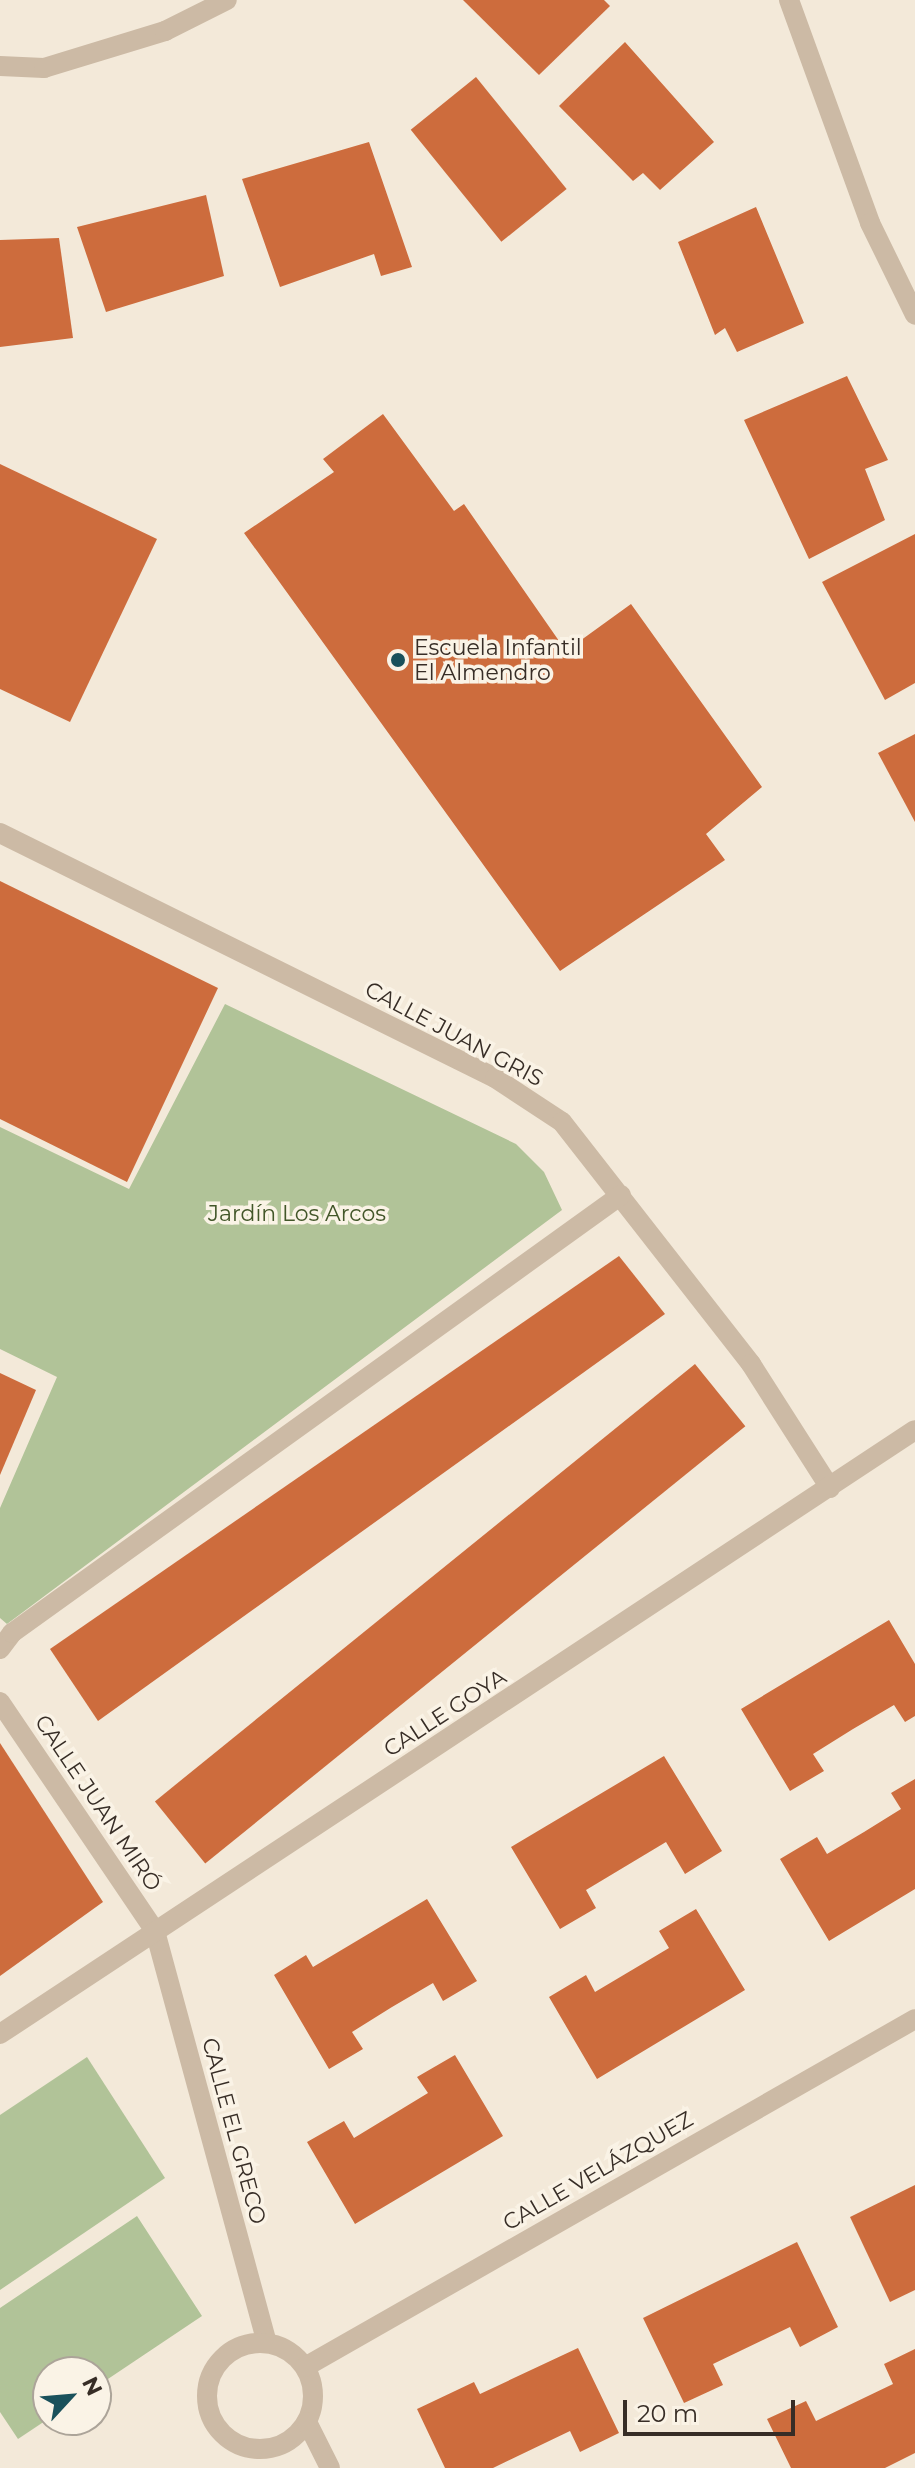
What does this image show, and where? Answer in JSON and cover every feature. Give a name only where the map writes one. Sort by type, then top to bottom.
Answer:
[{"type":"street","points":[[0,66],[44,68],[165,31],[227,0]]},
{"type":"street","points":[[789,0],[870,223],[915,315]]},
{"type":"street","name":"CALLE JUAN GRIS","points":[[0,833],[495,1078],[562,1122],[751,1364],[830,1488]]},
{"type":"street","points":[[0,1649],[12,1633],[621,1195]]},
{"type":"street","name":"CALLE GOYA","points":[[0,2034],[915,1430]]},
{"type":"street","name":"CALLE JUAN MIRÓ","points":[[0,1702],[155,1931]]},
{"type":"street","name":"CALLE EL GRECO","points":[[155,1931],[267,2343]]},
{"type":"street","name":"CALLE VELÁZQUEZ","points":[[305,2367],[915,2019]]},
{"type":"street","points":[[267,2343],[305,2367],[314,2395],[307,2422],[281,2446],[264,2450],[229,2440],[217,2427],[210,2377],[233,2350],[267,2343]]},
{"type":"street","points":[[307,2422],[330,2468]]},
{"type":"green space","name":"Jardín Los Arcos","points":[[225,1004],[516,1144],[544,1172],[562,1210],[7,1624],[0,1618],[0,1508],[57,1377],[0,1349],[0,1127],[129,1189]]},
{"type":"green space","points":[[87,2057],[165,2178],[0,2290],[0,2115]]},
{"type":"green space","points":[[137,2216],[202,2316],[112,2376],[112,2356],[32,2356],[32,2430],[18,2439],[0,2412],[0,2308]]},
{"type":"building","points":[[463,0],[604,0],[610,6],[539,75]]},
{"type":"building","points":[[625,42],[714,142],[660,190],[643,173],[633,181],[559,106]]},
{"type":"building","points":[[476,77],[567,189],[501,242],[411,130]]},
{"type":"building","points":[[369,142],[412,267],[381,276],[374,254],[280,287],[242,179]]},
{"type":"building","points":[[206,195],[224,276],[106,312],[77,227]]},
{"type":"building","points":[[756,207],[804,323],[737,352],[725,328],[715,335],[678,242]]},
{"type":"building","points":[[59,238],[73,338],[0,347],[0,240]]},
{"type":"building","points":[[847,376],[888,460],[865,469],[885,520],[809,559],[744,420]]},
{"type":"building","points":[[383,414],[454,511],[464,504],[566,651],[631,604],[762,787],[706,834],[725,860],[560,971],[244,533],[334,472],[323,459]]},
{"type":"building","points":[[0,464],[157,539],[70,722],[0,689]]},
{"type":"building","points":[[915,534],[915,683],[885,700],[822,582]]},
{"type":"building","points":[[915,734],[915,822],[878,753]]},
{"type":"building","points":[[0,881],[218,988],[127,1182],[0,1119]]},
{"type":"building","points":[[619,1256],[665,1314],[98,1721],[50,1649]]},
{"type":"building","points":[[695,1364],[745,1426],[205,1864],[155,1801]]},
{"type":"building","points":[[0,1373],[36,1390],[0,1475]]},
{"type":"building","points":[[889,1620],[915,1664],[915,1716],[905,1722],[894,1705],[853,1729],[813,1754],[824,1771],[790,1791],[741,1709]]},
{"type":"building","points":[[0,1743],[103,1902],[0,1976]]},
{"type":"building","points":[[664,1756],[722,1851],[685,1874],[666,1842],[586,1890],[596,1908],[560,1929],[511,1847]]},
{"type":"building","points":[[915,1779],[915,1889],[829,1941],[780,1859],[817,1837],[827,1854],[901,1809],[891,1793]]},
{"type":"building","points":[[427,1899],[477,1981],[443,2001],[433,1983],[392,2007],[352,2032],[363,2049],[329,2069],[274,1975],[306,1955],[313,1967]]},
{"type":"building","points":[[696,1909],[745,1990],[597,2079],[549,1997],[586,1975],[595,1992],[669,1948],[659,1931]]},
{"type":"building","points":[[455,2055],[503,2136],[355,2224],[307,2142],[344,2121],[354,2138],[428,2093],[417,2077]]},
{"type":"building","points":[[915,2185],[915,2290],[890,2302],[850,2217]]},
{"type":"building","points":[[797,2242],[838,2327],[800,2347],[790,2327],[713,2364],[723,2385],[684,2403],[643,2318]]},
{"type":"building","points":[[578,2348],[619,2433],[580,2452],[570,2431],[493,2468],[445,2468],[417,2409],[474,2382],[480,2394]]},
{"type":"building","points":[[915,2349],[915,2453],[885,2468],[791,2468],[767,2419],[806,2401],[816,2421],[893,2384],[884,2364]]},
{"type":"place","name":"Escuela Infantil El Almendro","points":[[398,660]]}]
